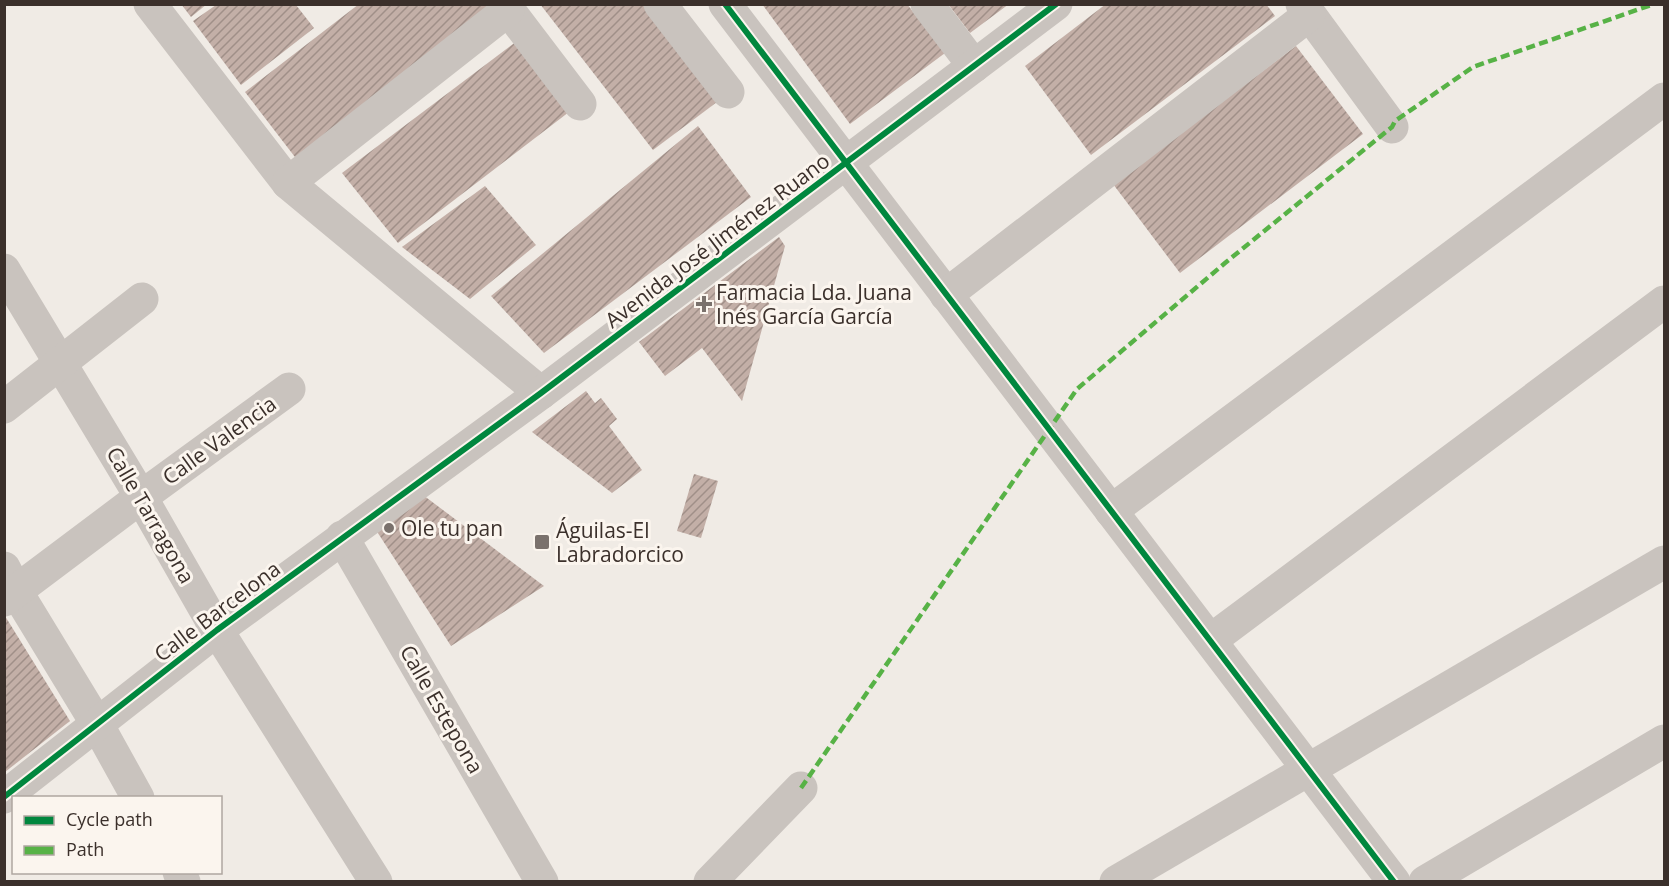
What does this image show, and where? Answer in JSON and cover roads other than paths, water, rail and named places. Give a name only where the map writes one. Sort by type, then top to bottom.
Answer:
[{"type":"street","points":[[150,4],[288,183],[541,393]]},
{"type":"street","points":[[660,4],[728,92]]},
{"type":"street","points":[[725,4],[1394,882]]},
{"type":"street","points":[[927,4],[974,66]]},
{"type":"street","name":"Avenida José Jiménez Ruano","points":[[454,456],[846,164],[1056,4]]},
{"type":"street","points":[[288,183],[506,7],[580,104]]},
{"type":"street","points":[[946,295],[1306,10],[1392,127]]},
{"type":"street","points":[[1112,511],[1665,99]]},
{"type":"street","name":"Calle Tarragona","points":[[4,270],[62,363],[217,630],[376,882]]},
{"type":"street","points":[[4,407],[142,299]]},
{"type":"street","points":[[1211,640],[1665,302]]},
{"type":"street","name":"Calle Valencia","points":[[8,586],[141,497],[289,389]]},
{"type":"street","name":"Calle Barcelona","points":[[4,797],[217,630],[454,456]]},
{"type":"street","name":"Calle Estepona","points":[[342,537],[542,882]]},
{"type":"street","points":[[1116,882],[1665,562]]},
{"type":"street","points":[[8,586],[98,724],[137,796]]},
{"type":"street","points":[[1425,882],[1665,741]]},
{"type":"street","points":[[710,882],[801,788]]},
{"type":"place","name":"Farmacia Lda. Juana Inés García García","points":[[704,304]]},
{"type":"place","name":"Ole tu pan","points":[[389,528]]},
{"type":"place","name":"Águilas-El Labradorcico","points":[[542,542]]}]
